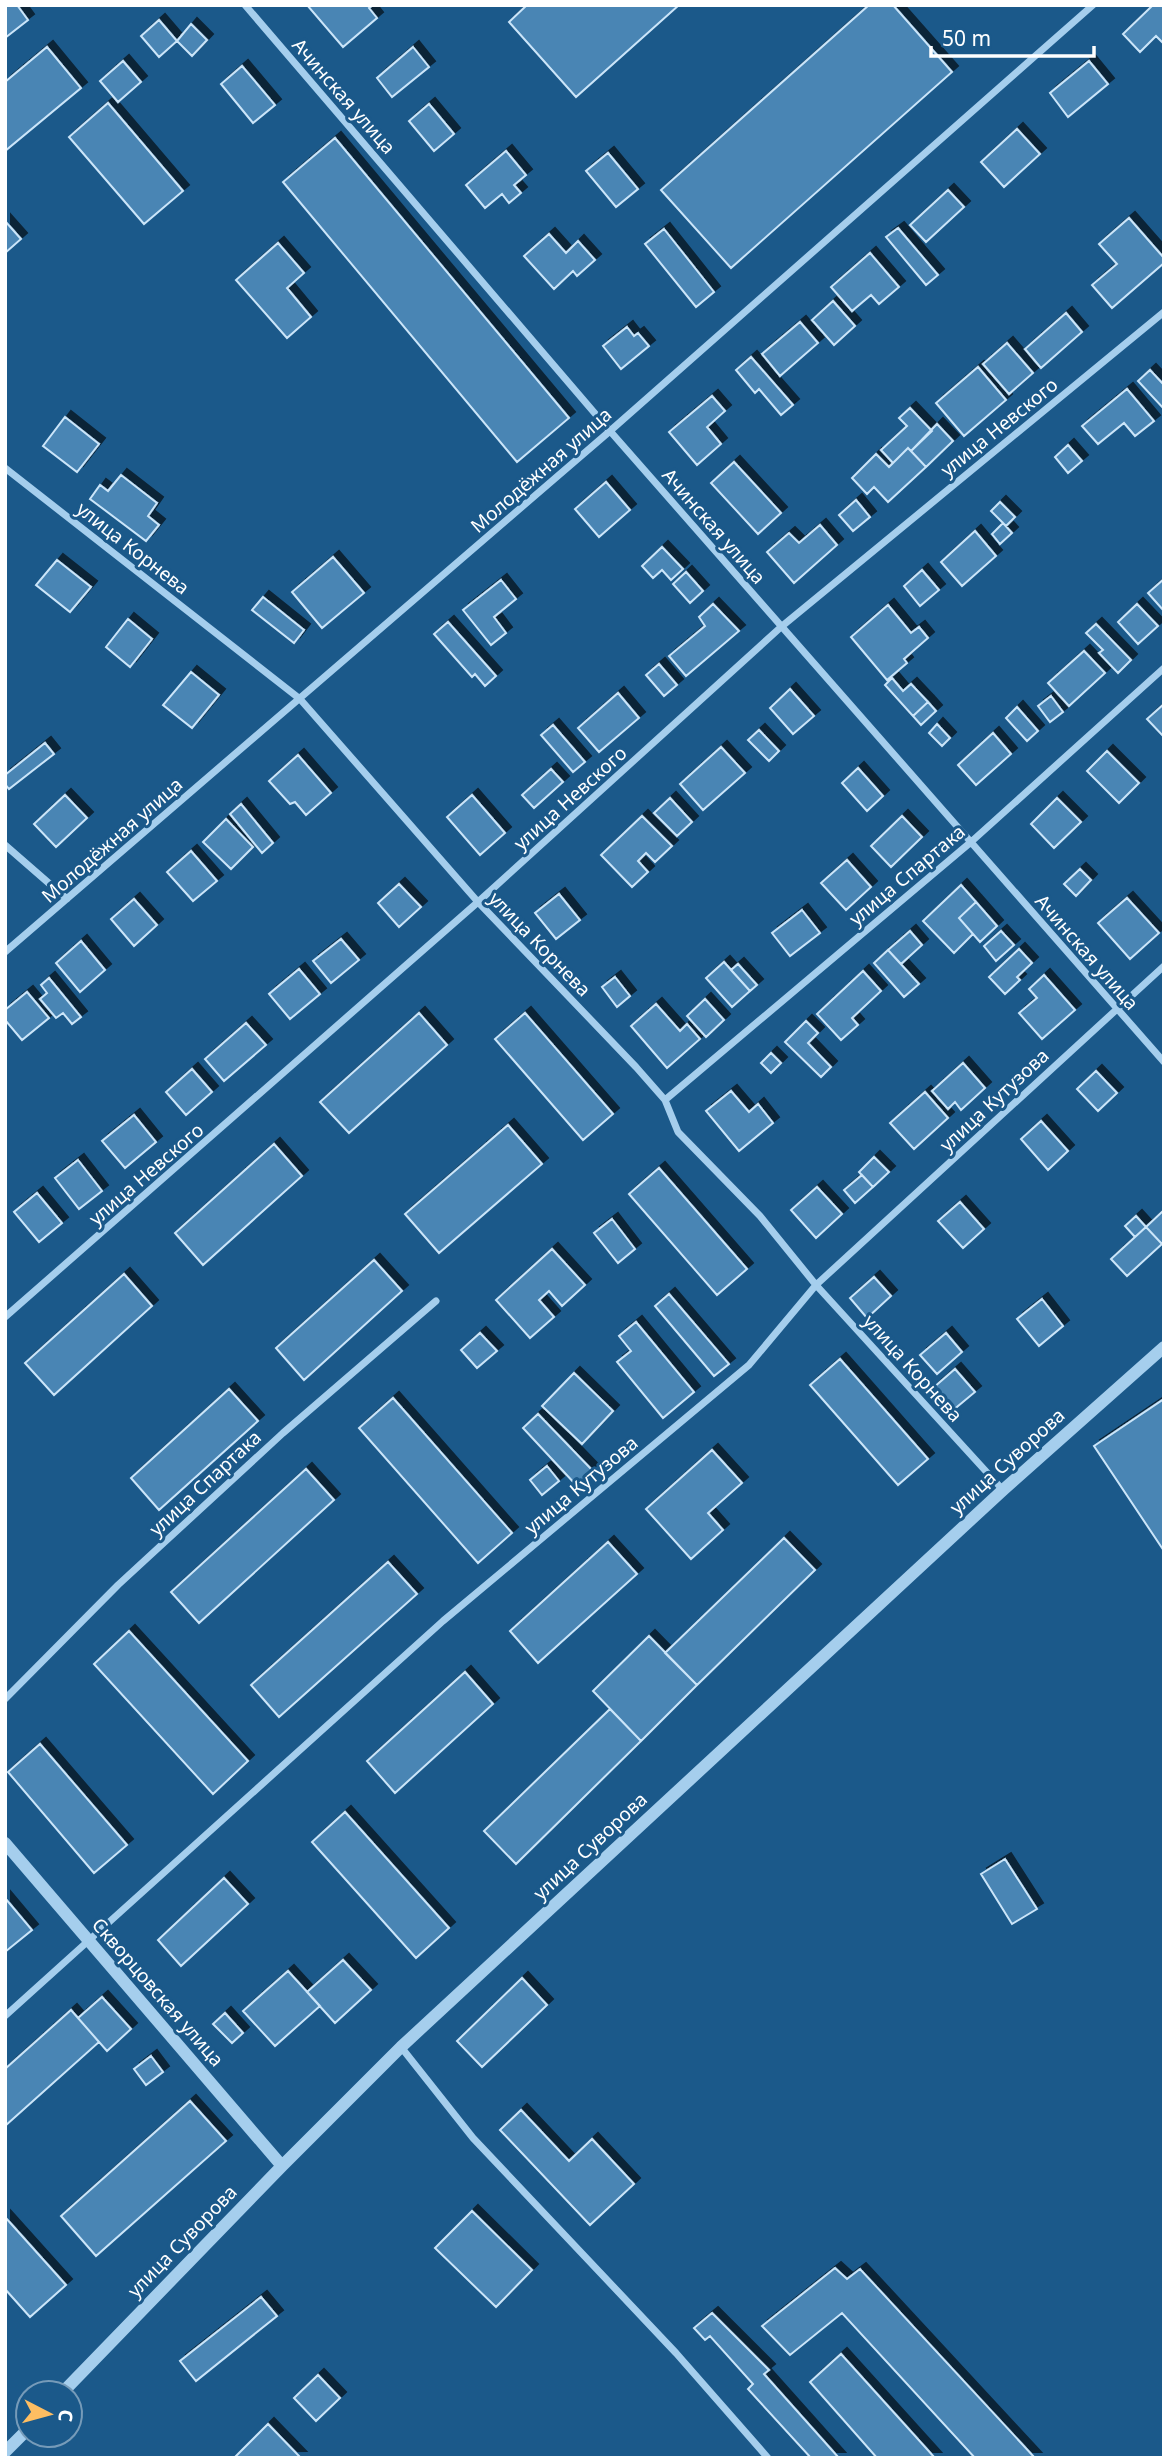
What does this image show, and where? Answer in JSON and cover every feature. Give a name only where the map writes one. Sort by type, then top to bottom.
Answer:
[{"type":"street","name":"Ачинская улица","points":[[245,5],[610,431],[1164,1062]]},
{"type":"street","name":"Молодёжная улица","points":[[5,952],[610,431],[1093,5]]},
{"type":"street","name":"улица Невского","points":[[5,1317],[478,902],[781,626],[1164,312]]},
{"type":"street","name":"улица Корнева","points":[[5,468],[300,699],[478,902],[636,1067],[664,1100],[678,1132],[760,1216],[816,1285],[1003,1490]]},
{"type":"street","name":"улица Спартака","points":[[664,1100],[971,842],[1164,668]]},
{"type":"street","points":[[5,845],[66,899]]},
{"type":"street","name":"улица Кутузова","points":[[5,2016],[443,1621],[749,1365],[816,1285],[1164,966]]},
{"type":"street","name":"улица Спартака","points":[[5,1699],[118,1585],[283,1433],[436,1301]]},
{"type":"street","name":"улица Суворова","points":[[76,2379],[401,2047],[1003,1490],[1164,1347]]},
{"type":"street","name":"Скворцовская улица","points":[[5,1843],[282,2166]]},
{"type":"street","points":[[401,2047],[473,2138],[676,2354],[768,2458]]},
{"type":"building","points":[[5,5],[17,5],[28,20],[5,38]]},
{"type":"building","points":[[307,5],[373,5],[369,8],[377,18],[343,47]]},
{"type":"building","points":[[527,5],[679,5],[576,97],[509,22]]},
{"type":"building","points":[[869,5],[893,5],[952,72],[731,268],[661,190]]},
{"type":"building","points":[[1153,5],[1164,5],[1164,44],[1156,36],[1140,52],[1123,34]]},
{"type":"building","points":[[159,20],[177,41],[159,57],[141,36]]},
{"type":"building","points":[[191,24],[207,40],[192,56],[177,41]]},
{"type":"building","points":[[47,47],[81,88],[5,151],[5,82]]},
{"type":"building","points":[[413,47],[429,67],[392,97],[377,78]]},
{"type":"building","points":[[123,61],[141,82],[118,102],[100,81]]},
{"type":"building","points":[[1089,61],[1108,84],[1068,117],[1050,93]]},
{"type":"building","points":[[242,66],[275,105],[253,123],[221,84]]},
{"type":"building","points":[[108,103],[183,191],[144,224],[69,137]]},
{"type":"building","points":[[429,104],[454,134],[434,151],[409,121]]},
{"type":"building","points":[[1017,129],[1040,154],[1004,187],[981,162]]},
{"type":"building","points":[[335,138],[569,418],[517,462],[283,182]]},
{"type":"building","points":[[506,151],[526,175],[514,185],[521,193],[509,203],[502,194],[485,208],[466,185]]},
{"type":"building","points":[[608,153],[638,189],[616,207],[586,171]]},
{"type":"building","points":[[948,190],[964,207],[926,242],[910,225]]},
{"type":"building","points":[[1129,218],[1164,258],[1164,263],[1112,308],[1092,285],[1117,264],[1099,244]]},
{"type":"building","points":[[5,221],[21,239],[5,253]]},
{"type":"building","points":[[898,228],[938,275],[926,285],[886,237]]},
{"type":"building","points":[[664,229],[714,292],[696,307],[645,244]]},
{"type":"building","points":[[549,234],[566,253],[578,241],[595,260],[577,276],[573,271],[554,289],[524,256]]},
{"type":"building","points":[[278,243],[304,273],[287,288],[311,317],[287,338],[236,280]]},
{"type":"building","points":[[870,253],[899,287],[879,304],[871,295],[852,311],[831,287]]},
{"type":"building","points":[[833,301],[855,326],[834,345],[812,320]]},
{"type":"building","points":[[1066,313],[1082,332],[1041,368],[1025,349]]},
{"type":"building","points":[[800,322],[818,343],[780,376],[762,354]]},
{"type":"building","points":[[627,327],[634,336],[638,333],[649,346],[621,369],[603,346]]},
{"type":"building","points":[[1007,343],[1033,373],[1009,394],[983,364]]},
{"type":"building","points":[[751,357],[793,405],[781,415],[759,389],[755,393],[736,370]]},
{"type":"building","points":[[978,367],[1006,400],[964,436],[936,403]]},
{"type":"building","points":[[1150,370],[1164,385],[1164,409],[1138,381]]},
{"type":"building","points":[[1127,389],[1154,421],[1135,436],[1124,423],[1098,444],[1082,426]]},
{"type":"building","points":[[712,396],[725,411],[707,427],[721,444],[697,465],[669,432]]},
{"type":"building","points":[[910,408],[932,431],[911,451],[908,448],[893,463],[881,450],[907,426],[899,418]]},
{"type":"building","points":[[65,417],[99,444],[77,472],[43,446]]},
{"type":"building","points":[[937,424],[953,441],[926,467],[911,451]]},
{"type":"building","points":[[1068,445],[1082,461],[1068,473],[1055,457]]},
{"type":"building","points":[[908,448],[926,467],[888,502],[874,487],[867,494],[852,478],[876,454],[889,467]]},
{"type":"building","points":[[734,462],[781,513],[758,534],[711,483]]},
{"type":"building","points":[[121,475],[157,503],[148,516],[159,525],[146,541],[90,499],[100,485],[108,491]]},
{"type":"building","points":[[606,482],[630,510],[599,537],[575,509]]},
{"type":"building","points":[[856,500],[870,517],[853,531],[839,515]]},
{"type":"building","points":[[1000,502],[1015,517],[1006,526],[991,511]]},
{"type":"building","points":[[1003,523],[1012,533],[1000,544],[992,534]]},
{"type":"building","points":[[820,525],[837,545],[794,583],[767,552],[789,533],[799,543]]},
{"type":"building","points":[[975,531],[996,556],[962,586],[941,562]]},
{"type":"building","points":[[662,547],[683,569],[671,580],[662,570],[653,578],[642,566]]},
{"type":"building","points":[[333,557],[364,593],[322,628],[292,592]]},
{"type":"building","points":[[57,560],[91,587],[70,612],[36,585]]},
{"type":"building","points":[[922,570],[939,590],[920,606],[904,586]]},
{"type":"building","points":[[686,572],[703,591],[690,603],[673,584]]},
{"type":"building","points":[[1164,579],[1164,611],[1148,593]]},
{"type":"building","points":[[501,580],[516,599],[494,617],[506,633],[491,645],[463,610]]},
{"type":"building","points":[[263,597],[304,630],[294,643],[252,610]]},
{"type":"building","points":[[713,604],[739,631],[686,676],[669,656],[705,626],[699,617]]},
{"type":"building","points":[[1137,604],[1158,626],[1138,644],[1118,622]]},
{"type":"building","points":[[888,605],[911,633],[919,627],[928,638],[904,659],[907,663],[887,680],[851,637]]},
{"type":"building","points":[[128,619],[152,639],[130,667],[106,647]]},
{"type":"building","points":[[448,622],[496,676],[485,686],[475,674],[472,677],[434,634]]},
{"type":"building","points":[[1096,624],[1131,660],[1118,673],[1099,653],[1103,650],[1086,633]]},
{"type":"building","points":[[1084,651],[1105,673],[1069,706],[1048,683]]},
{"type":"building","points":[[659,664],[677,685],[664,696],[646,675]]},
{"type":"building","points":[[191,672],[219,695],[192,728],[163,705]]},
{"type":"building","points":[[892,678],[903,691],[911,684],[928,702],[913,716],[885,685]]},
{"type":"building","points":[[790,689],[814,716],[793,734],[770,708]]},
{"type":"building","points":[[618,693],[639,718],[599,752],[578,728]]},
{"type":"building","points":[[1051,696],[1063,712],[1050,722],[1038,706]]},
{"type":"building","points":[[928,702],[936,711],[921,725],[913,716]]},
{"type":"building","points":[[1164,704],[1164,737],[1147,719]]},
{"type":"building","points":[[1017,707],[1038,731],[1027,741],[1006,718]]},
{"type":"building","points":[[937,724],[950,738],[942,746],[929,733]]},
{"type":"building","points":[[553,725],[585,762],[573,772],[541,735]]},
{"type":"building","points":[[759,730],[779,751],[769,761],[748,740]]},
{"type":"building","points":[[993,733],[1011,754],[976,785],[958,765]]},
{"type":"building","points":[[45,743],[54,754],[9,789],[5,784],[5,775]]},
{"type":"building","points":[[721,747],[745,773],[703,810],[680,784]]},
{"type":"building","points":[[1107,751],[1139,783],[1119,803],[1087,771]]},
{"type":"building","points":[[298,755],[331,793],[306,815],[295,802],[290,804],[269,781]]},
{"type":"building","points":[[858,768],[883,796],[867,811],[842,783]]},
{"type":"building","points":[[551,769],[563,782],[534,808],[522,795]]},
{"type":"building","points":[[65,795],[87,818],[56,847],[34,824]]},
{"type":"building","points":[[472,795],[505,833],[480,855],[447,817]]},
{"type":"building","points":[[670,798],[692,822],[677,836],[654,813]]},
{"type":"building","points":[[1057,798],[1081,822],[1054,848],[1031,824]]},
{"type":"building","points":[[241,804],[273,843],[262,853],[230,814]]},
{"type":"building","points":[[642,816],[672,846],[655,862],[646,853],[638,861],[648,872],[632,887],[601,855]]},
{"type":"building","points":[[902,816],[922,837],[891,867],[871,846]]},
{"type":"building","points":[[226,819],[253,847],[231,869],[203,842]]},
{"type":"building","points":[[191,851],[217,881],[193,901],[167,872]]},
{"type":"building","points":[[847,860],[871,887],[846,910],[821,883]]},
{"type":"building","points":[[1080,869],[1091,880],[1076,896],[1064,884]]},
{"type":"building","points":[[399,884],[421,907],[399,927],[378,903]]},
{"type":"building","points":[[961,885],[976,902],[959,918],[973,934],[954,953],[923,921]]},
{"type":"building","points":[[559,894],[580,920],[556,939],[535,913]]},
{"type":"building","points":[[1127,898],[1159,933],[1130,959],[1098,923]]},
{"type":"building","points":[[134,899],[157,925],[134,946],[111,919]]},
{"type":"building","points":[[976,902],[997,926],[980,942],[959,918]]},
{"type":"building","points":[[802,910],[820,933],[790,956],[772,933]]},
{"type":"building","points":[[910,931],[922,945],[901,964],[888,950]]},
{"type":"building","points":[[1001,931],[1014,945],[996,961],[984,946]]},
{"type":"building","points":[[341,939],[359,960],[331,983],[313,961]]},
{"type":"building","points":[[81,941],[105,970],[80,992],[56,963]]},
{"type":"building","points":[[1019,949],[1032,963],[1017,977],[1020,980],[1005,994],[989,977]]},
{"type":"building","points":[[888,950],[919,984],[904,997],[874,963]]},
{"type":"building","points":[[724,962],[750,991],[732,1007],[706,978]]},
{"type":"building","points":[[738,964],[757,985],[750,991],[731,970]]},
{"type":"building","points":[[299,969],[320,994],[290,1019],[269,994]]},
{"type":"building","points":[[863,971],[881,991],[852,1018],[858,1025],[841,1040],[817,1014]]},
{"type":"building","points":[[1044,975],[1075,1010],[1042,1039],[1019,1013],[1037,998],[1029,989]]},
{"type":"building","points":[[615,977],[630,996],[617,1007],[602,987]]},
{"type":"building","points":[[49,978],[81,1017],[72,1024],[63,1013],[56,1018],[40,999],[47,993],[41,985]]},
{"type":"building","points":[[27,992],[49,1018],[22,1040],[5,1020],[5,1010]]},
{"type":"building","points":[[705,999],[724,1020],[706,1037],[687,1016]]},
{"type":"building","points":[[656,1004],[680,1031],[687,1024],[700,1039],[667,1068],[631,1026]]},
{"type":"building","points":[[419,1013],[447,1045],[349,1133],[320,1102]]},
{"type":"building","points":[[525,1013],[613,1114],[583,1140],[495,1039]]},
{"type":"building","points":[[806,1021],[818,1033],[808,1043],[831,1067],[821,1077],[785,1042]]},
{"type":"building","points":[[246,1023],[266,1045],[224,1081],[205,1059]]},
{"type":"building","points":[[771,1053],[781,1063],[771,1073],[761,1063]]},
{"type":"building","points":[[963,1063],[985,1088],[961,1110],[955,1102],[948,1109],[932,1091]]},
{"type":"building","points":[[192,1069],[212,1092],[186,1115],[166,1092]]},
{"type":"building","points":[[1096,1071],[1117,1093],[1098,1111],[1077,1089]]},
{"type":"building","points":[[731,1091],[749,1112],[758,1104],[773,1123],[739,1151],[706,1111]]},
{"type":"building","points":[[925,1092],[948,1118],[914,1149],[890,1123]]},
{"type":"building","points":[[134,1115],[156,1142],[125,1168],[102,1141]]},
{"type":"building","points":[[1041,1121],[1068,1151],[1048,1170],[1021,1139]]},
{"type":"building","points":[[508,1125],[542,1164],[439,1253],[405,1214]]},
{"type":"building","points":[[274,1144],[302,1176],[203,1265],[175,1233]]},
{"type":"building","points":[[874,1157],[889,1172],[873,1187],[859,1172]]},
{"type":"building","points":[[78,1160],[102,1191],[79,1209],[55,1178]]},
{"type":"building","points":[[659,1168],[747,1269],[717,1295],[629,1194]]},
{"type":"building","points":[[862,1175],[873,1187],[855,1203],[844,1190]]},
{"type":"building","points":[[817,1187],[842,1214],[816,1238],[791,1210]]},
{"type":"building","points":[[37,1193],[62,1223],[39,1242],[14,1212]]},
{"type":"building","points":[[960,1202],[984,1229],[963,1248],[938,1221]]},
{"type":"building","points":[[1164,1210],[1164,1242],[1162,1244],[1146,1227]]},
{"type":"building","points":[[1136,1216],[1146,1227],[1135,1237],[1125,1226]]},
{"type":"building","points":[[612,1219],[635,1249],[618,1263],[594,1233]]},
{"type":"building","points":[[1146,1227],[1162,1244],[1127,1276],[1111,1259]]},
{"type":"building","points":[[552,1249],[585,1285],[562,1306],[549,1291],[539,1300],[554,1317],[530,1338],[496,1300]]},
{"type":"building","points":[[374,1260],[402,1291],[304,1380],[276,1348]]},
{"type":"building","points":[[124,1274],[152,1306],[54,1395],[25,1363]]},
{"type":"building","points":[[874,1277],[891,1296],[867,1318],[850,1298]]},
{"type":"building","points":[[669,1294],[729,1364],[714,1376],[655,1306]]},
{"type":"building","points":[[1042,1299],[1063,1326],[1039,1346],[1017,1319]]},
{"type":"building","points":[[636,1322],[694,1392],[663,1418],[617,1362],[631,1351],[619,1336]]},
{"type":"building","points":[[480,1333],[497,1351],[477,1368],[461,1350]]},
{"type":"building","points":[[946,1333],[962,1352],[937,1374],[920,1355]]},
{"type":"building","points":[[840,1359],[928,1459],[898,1485],[810,1385]]},
{"type":"building","points":[[955,1369],[975,1392],[952,1411],[933,1388]]},
{"type":"building","points":[[574,1373],[613,1411],[582,1444],[542,1406]]},
{"type":"building","points":[[229,1389],[258,1421],[159,1510],[131,1478]]},
{"type":"building","points":[[393,1398],[512,1533],[478,1563],[359,1428]]},
{"type":"building","points":[[1164,1399],[1164,1551],[1094,1446]]},
{"type":"building","points":[[538,1414],[593,1471],[577,1486],[523,1428]]},
{"type":"building","points":[[712,1450],[742,1483],[708,1513],[723,1530],[691,1559],[646,1509]]},
{"type":"building","points":[[547,1466],[559,1481],[542,1495],[530,1480]]},
{"type":"building","points":[[306,1469],[334,1500],[199,1623],[171,1592]]},
{"type":"building","points":[[784,1538],[815,1570],[697,1685],[665,1653]]},
{"type":"building","points":[[608,1542],[637,1574],[538,1663],[510,1631]]},
{"type":"building","points":[[388,1562],[417,1594],[279,1717],[251,1685]]},
{"type":"building","points":[[129,1631],[248,1761],[213,1794],[94,1664]]},
{"type":"building","points":[[649,1636],[697,1685],[641,1741],[593,1691]]},
{"type":"building","points":[[465,1672],[493,1704],[395,1793],[367,1761]]},
{"type":"building","points":[[610,1709],[641,1741],[516,1864],[484,1831]]},
{"type":"building","points":[[40,1744],[127,1845],[94,1873],[8,1772]]},
{"type":"building","points":[[345,1812],[449,1928],[416,1958],[312,1842]]},
{"type":"building","points":[[1005,1859],[1037,1909],[1012,1924],[981,1874]]},
{"type":"building","points":[[224,1878],[248,1904],[181,1966],[158,1940]]},
{"type":"building","points":[[5,1898],[32,1930],[5,1952]]},
{"type":"building","points":[[343,1960],[371,1990],[335,2023],[307,1992]]},
{"type":"building","points":[[288,1971],[320,2006],[275,2046],[243,2011]]},
{"type":"building","points":[[522,1978],[547,2005],[482,2067],[457,2041]]},
{"type":"building","points":[[102,1997],[131,2029],[107,2051],[78,2018]]},
{"type":"building","points":[[71,2010],[99,2042],[5,2126],[5,2069]]},
{"type":"building","points":[[225,2013],[243,2033],[232,2043],[213,2024]]},
{"type":"building","points":[[151,2056],[163,2072],[146,2085],[134,2069]]},
{"type":"building","points":[[190,2101],[226,2141],[96,2256],[61,2216]]},
{"type":"building","points":[[521,2110],[569,2161],[592,2139],[634,2184],[590,2225],[500,2130]]},
{"type":"building","points":[[472,2211],[532,2270],[496,2307],[435,2248]]},
{"type":"building","points":[[5,2217],[66,2285],[30,2317],[5,2289]]},
{"type":"building","points":[[835,2268],[847,2279],[860,2269],[1035,2458],[975,2458],[842,2313],[790,2355],[762,2326]]},
{"type":"building","points":[[261,2297],[277,2316],[196,2381],[180,2361]]},
{"type":"building","points":[[712,2313],[769,2370],[764,2374],[839,2458],[811,2458],[748,2389],[753,2384],[710,2336],[705,2340],[694,2328]]},
{"type":"building","points":[[841,2354],[935,2458],[877,2458],[810,2382]]},
{"type":"building","points":[[318,2375],[340,2398],[316,2421],[294,2398]]},
{"type":"building","points":[[268,2424],[300,2457],[234,2458]]}]
